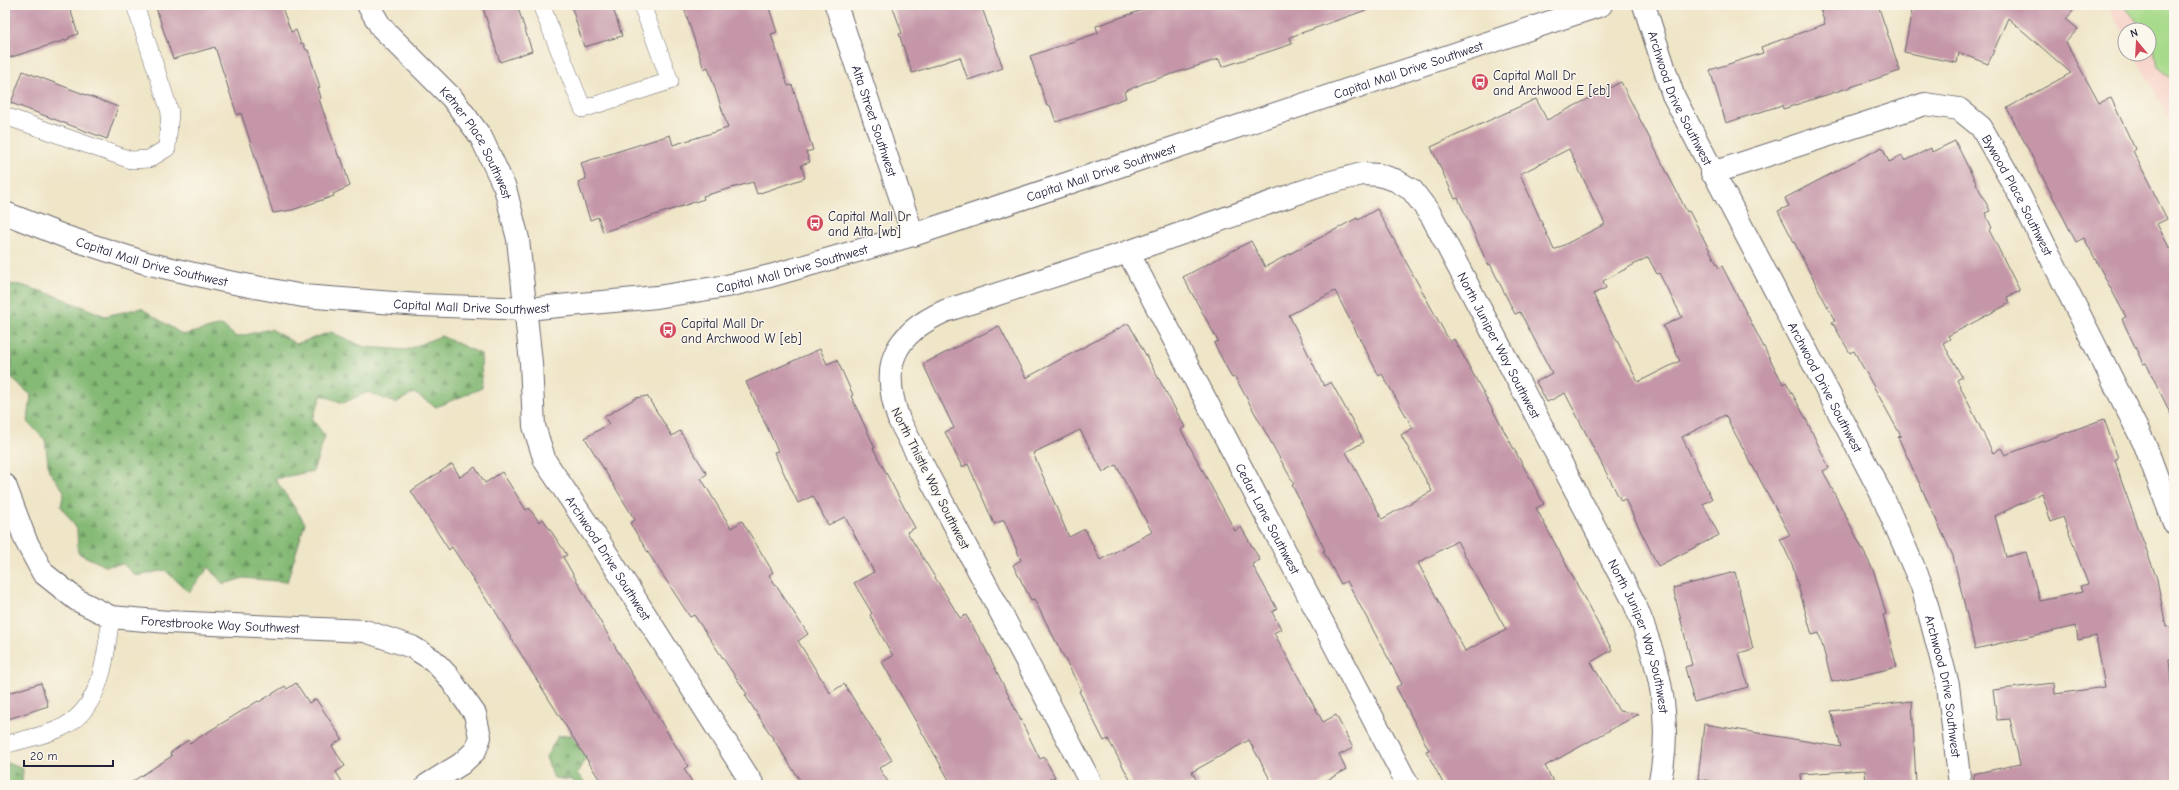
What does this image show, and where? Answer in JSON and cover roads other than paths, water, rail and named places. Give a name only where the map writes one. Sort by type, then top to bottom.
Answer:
[{"type":"street","name":"Ketner Place Southwest","points":[[368,5],[381,27],[452,98],[481,137],[505,188],[518,239],[526,309]]},
{"type":"street","name":"Alta Street Southwest","points":[[836,5],[913,236]]},
{"type":"street","name":"Capital Mall Drive Southwest","points":[[5,213],[66,237],[146,263],[238,284],[304,296],[420,305],[526,309],[657,297],[727,286],[770,276],[913,236],[1601,5]]},
{"type":"street","name":"Archwood Drive Southwest","points":[[1644,5],[1673,95],[1712,173],[1878,488],[1916,571],[1922,586],[1948,685],[1960,785]]},
{"type":"street","name":"Bywood Place Southwest","points":[[1712,173],[1925,104],[1959,109],[1982,126],[2019,194],[2145,446],[2174,523]]},
{"type":"street","name":"North Juniper Way Southwest","points":[[1128,252],[1324,184],[1362,174],[1395,180],[1412,190],[1431,215],[1634,602],[1656,661],[1664,696],[1664,736],[1659,785]]},
{"type":"street","name":"North Thistle Way Southwest","points":[[1092,785],[899,420],[892,398],[890,381],[892,363],[899,347],[910,333],[924,321],[945,312],[1128,252]]},
{"type":"street","name":"Cedar Lane Southwest","points":[[1128,252],[1408,785]]},
{"type":"street","name":"Archwood Drive Southwest","points":[[526,309],[534,426],[545,461],[602,547],[753,785]]},
{"type":"street","name":"Forestbrooke Way Southwest","points":[[5,485],[26,541],[43,573],[77,600],[111,617],[168,622],[365,632],[387,637],[412,647],[433,660],[448,676],[475,714],[480,737],[475,751],[461,764],[427,785]]},
{"type":"lane","points":[[5,116],[131,160],[149,159],[167,148],[170,112],[135,5]]},
{"type":"lane","points":[[541,5],[583,109],[670,81],[642,5]]},
{"type":"lane","points":[[5,745],[62,728],[87,708],[100,681],[111,617]]},
{"type":"place","name":"Capital Mall Dr and Archwood E [eb]","points":[[1480,82]]},
{"type":"place","name":"Capital Mall Dr and Alta [wb]","points":[[815,223]]},
{"type":"place","name":"Capital Mall Dr and Archwood W [eb]","points":[[668,330]]}]
